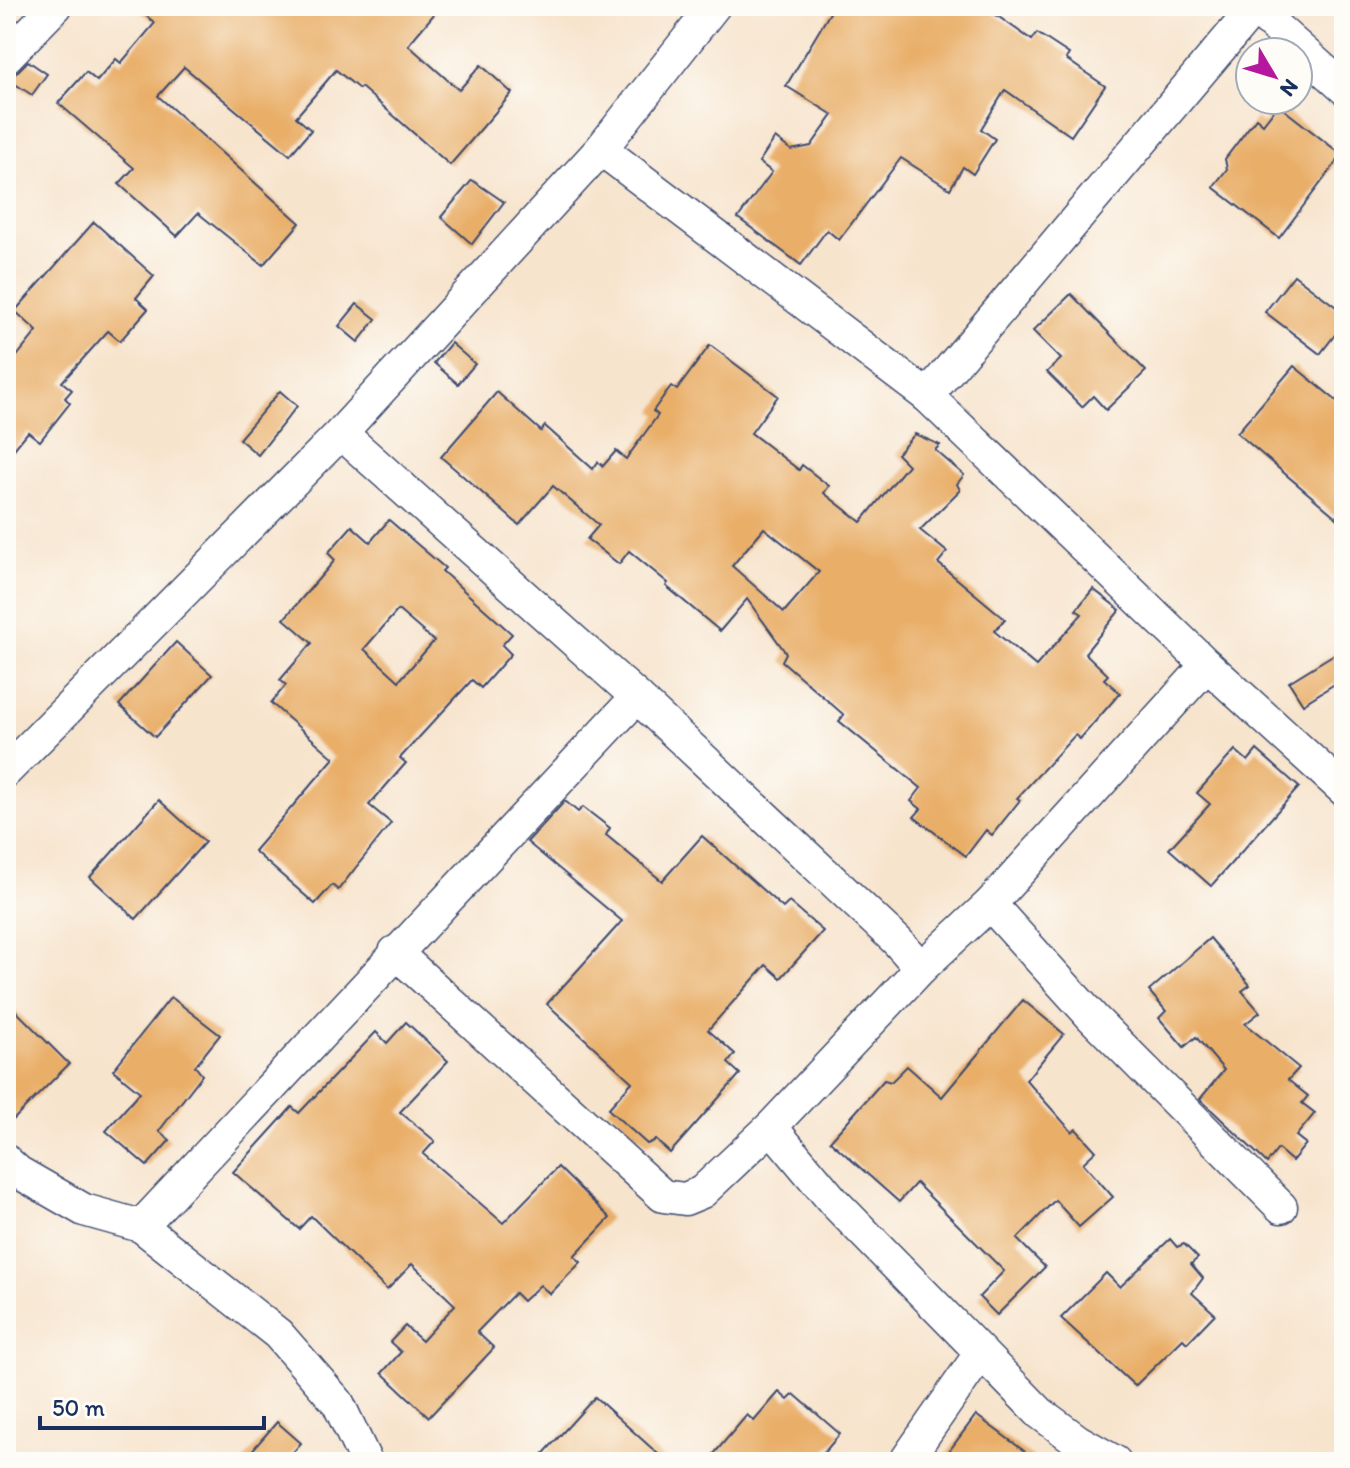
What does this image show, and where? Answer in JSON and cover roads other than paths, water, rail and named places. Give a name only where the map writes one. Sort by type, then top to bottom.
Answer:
[{"type":"street","points":[[6,57],[56,6]]},
{"type":"street","points":[[6,771],[341,433],[601,149],[714,6]]},
{"type":"street","points":[[927,396],[1255,7],[1344,88]]},
{"type":"street","points":[[601,149],[927,396],[1207,665],[1344,790]]},
{"type":"street","points":[[341,433],[637,697],[897,941],[921,968]]},
{"type":"street","points":[[395,952],[663,1196],[685,1199],[702,1192],[771,1127],[921,968],[990,904],[1207,665]]},
{"type":"street","points":[[141,1226],[637,697]]},
{"type":"street","points":[[990,904],[1093,1018],[1281,1207]]},
{"type":"street","points":[[771,1127],[834,1202],[1040,1413],[1078,1441],[1115,1462]]},
{"type":"street","points":[[6,1161],[18,1172],[84,1210],[141,1226],[278,1334],[338,1403],[366,1462]]},
{"type":"street","points":[[905,1462],[980,1354]]}]
